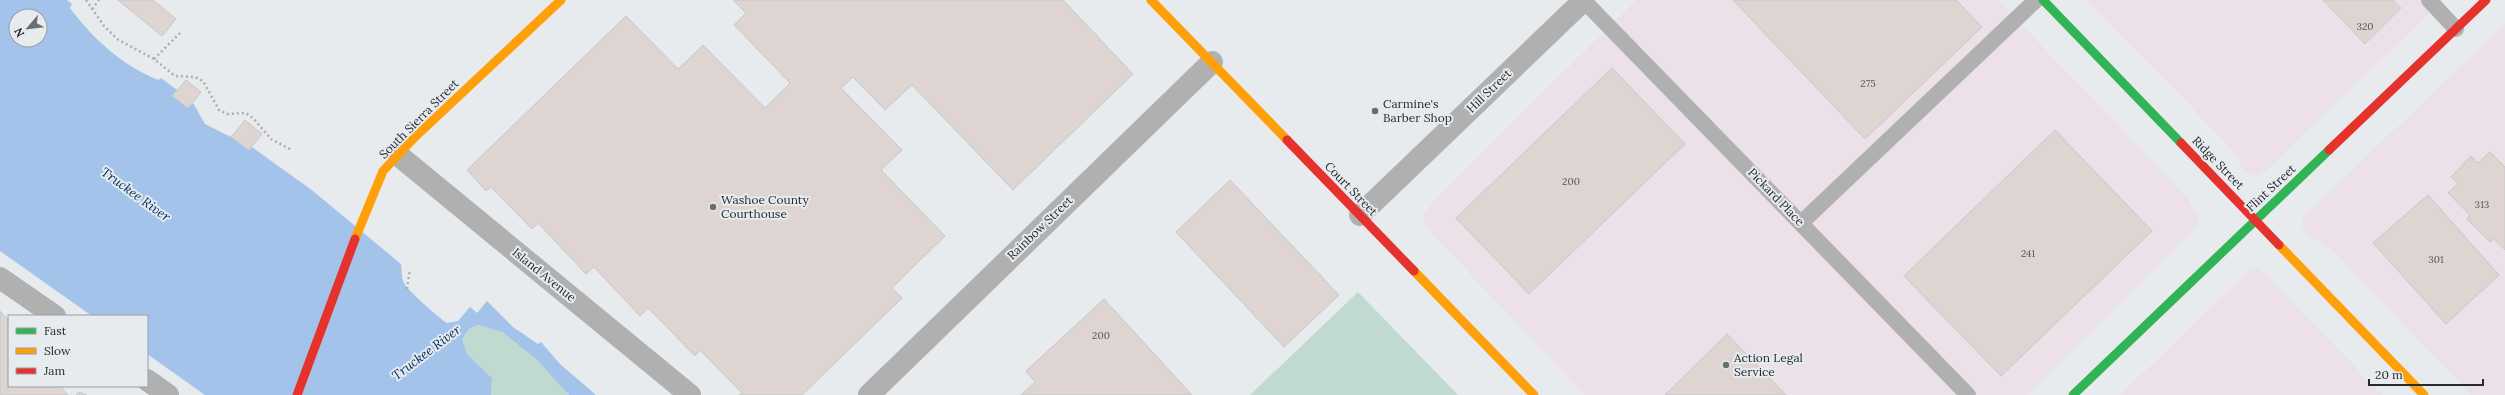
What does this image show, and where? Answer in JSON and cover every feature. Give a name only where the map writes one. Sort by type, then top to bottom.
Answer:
[{"type":"street","name":"South Sierra Street","points":[[297,395],[359,227],[383,171],[561,0]]},
{"type":"street","name":"Court Street","points":[[1151,0],[1534,395]]},
{"type":"street","name":"Hill Street","points":[[1360,215],[1584,0]]},
{"type":"street","name":"Ridge Street","points":[[2043,0],[2256,219],[2424,395]]},
{"type":"street","name":"Flint Street","points":[[2073,395],[2486,0]]},
{"type":"street","name":"Rainbow Street","points":[[869,395],[1212,62]]},
{"type":"street","name":"Island Avenue","points":[[398,155],[690,395]]},
{"type":"street","points":[[0,278],[54,315]]},
{"type":"street","points":[[148,381],[168,395]]},
{"type":"lane","name":"Pickard Place","points":[[1584,0],[1968,395]]},
{"type":"lane","points":[[1801,224],[2036,0]]},
{"type":"lane","points":[[2429,0],[2456,29]]},
{"type":"path","points":[[86,0],[117,39],[154,60],[175,76],[195,77],[203,81],[219,110],[227,114],[246,114],[253,118],[271,140],[292,150]]},
{"type":"path","points":[[92,9],[99,0]]},
{"type":"path","points":[[154,60],[180,33]]},
{"type":"path","points":[[407,289],[410,268]]},
{"type":"shaded area","points":[[1636,0],[1998,0],[2187,197],[2199,219],[2197,227],[2028,395],[1585,395],[1431,233],[1424,223],[1424,215],[1432,203]]},
{"type":"shaded area","points":[[2087,0],[2443,0],[2266,171],[2256,176],[2245,172],[2229,146]]},
{"type":"shaded area","points":[[2505,24],[2505,395],[2471,395],[2331,249],[2312,238],[2305,232],[2301,224],[2304,217],[2311,209]]},
{"type":"shaded area","points":[[2257,268],[2265,273],[2382,395],[2120,395],[2251,269]]},
{"type":"green space","points":[[1358,292],[1458,395],[1250,395]]},
{"type":"green space","points":[[478,325],[502,332],[536,359],[569,395],[491,395],[492,378],[467,354],[462,339],[469,329]]},
{"type":"water","name":"Truckee River","points":[[0,0],[67,0],[72,4],[70,8],[88,30],[120,59],[145,74],[158,80],[161,78],[177,90],[173,96],[188,108],[193,103],[205,124],[231,137],[249,150],[252,147],[313,191],[401,264],[402,278],[407,287],[424,304],[447,323],[458,321],[470,307],[477,313],[487,301],[513,327],[538,344],[541,342],[560,364],[596,395],[569,395],[536,359],[502,332],[478,325],[469,329],[462,339],[467,354],[492,378],[491,395],[205,395],[148,355],[148,315],[91,315],[0,251]]},
{"type":"building","points":[[118,0],[153,0],[176,19],[162,36]]},
{"type":"building","name":"Washoe County Courthouse","points":[[733,0],[1063,0],[1133,74],[1013,190],[912,85],[885,110],[853,77],[841,88],[902,150],[881,170],[945,236],[892,288],[902,298],[802,395],[739,395],[742,393],[700,350],[695,356],[648,308],[640,316],[594,267],[586,274],[538,223],[532,229],[491,187],[486,191],[467,170],[626,16],[678,69],[703,45],[765,108],[790,83],[734,25],[746,13]]},
{"type":"building","points":[[1733,0],[1956,0],[1982,27],[1865,139]]},
{"type":"building","points":[[2323,0],[2393,0],[2401,8],[2365,44]]},
{"type":"building","points":[[1612,68],[1685,144],[1529,294],[1456,218]]},
{"type":"building","points":[[186,80],[201,92],[188,108],[172,96]]},
{"type":"building","points":[[245,120],[262,134],[249,150],[231,137]]},
{"type":"building","points":[[2055,130],[2152,231],[2001,376],[1904,276]]},
{"type":"building","points":[[2490,152],[2505,167],[2505,250],[2494,239],[2490,242],[2467,219],[2470,215],[2448,193],[2458,184],[2451,177],[2471,156],[2478,163]]},
{"type":"building","points":[[1230,180],[1339,295],[1284,347],[1176,232]]},
{"type":"building","points":[[2428,195],[2499,275],[2446,324],[2373,243]]},
{"type":"building","points":[[1104,299],[1192,395],[1021,395],[1035,382],[1026,371]]},
{"type":"building","points":[[0,311],[8,320],[8,387],[61,387],[68,395],[0,395]]},
{"type":"building","name":"Action Legal Service","points":[[1727,334],[1786,395],[1665,395]]},
{"type":"building","points":[[79,392],[87,395],[76,395]]},
{"type":"traffic: fast","points":[[2043,0],[2181,143]]},
{"type":"traffic: fast","points":[[2073,395],[2329,150]]},
{"type":"traffic: slow","points":[[355,239],[383,171],[415,137],[561,0]]},
{"type":"traffic: slow","points":[[1151,0],[1287,140]]},
{"type":"traffic: slow","points":[[2279,245],[2424,395]]},
{"type":"traffic: slow","points":[[1414,271],[1534,395]]},
{"type":"traffic: jam","points":[[2329,150],[2486,0]]},
{"type":"traffic: jam","points":[[1287,140],[1414,271]]},
{"type":"traffic: jam","points":[[2181,143],[2279,245]]},
{"type":"traffic: jam","points":[[297,395],[355,239]]},
{"type":"place","name":"Carmine's Barber Shop","points":[[1375,111]]},
{"type":"place","name":"Washoe County Courthouse","points":[[713,207]]},
{"type":"place","name":"Action Legal Service","points":[[1726,365]]}]
